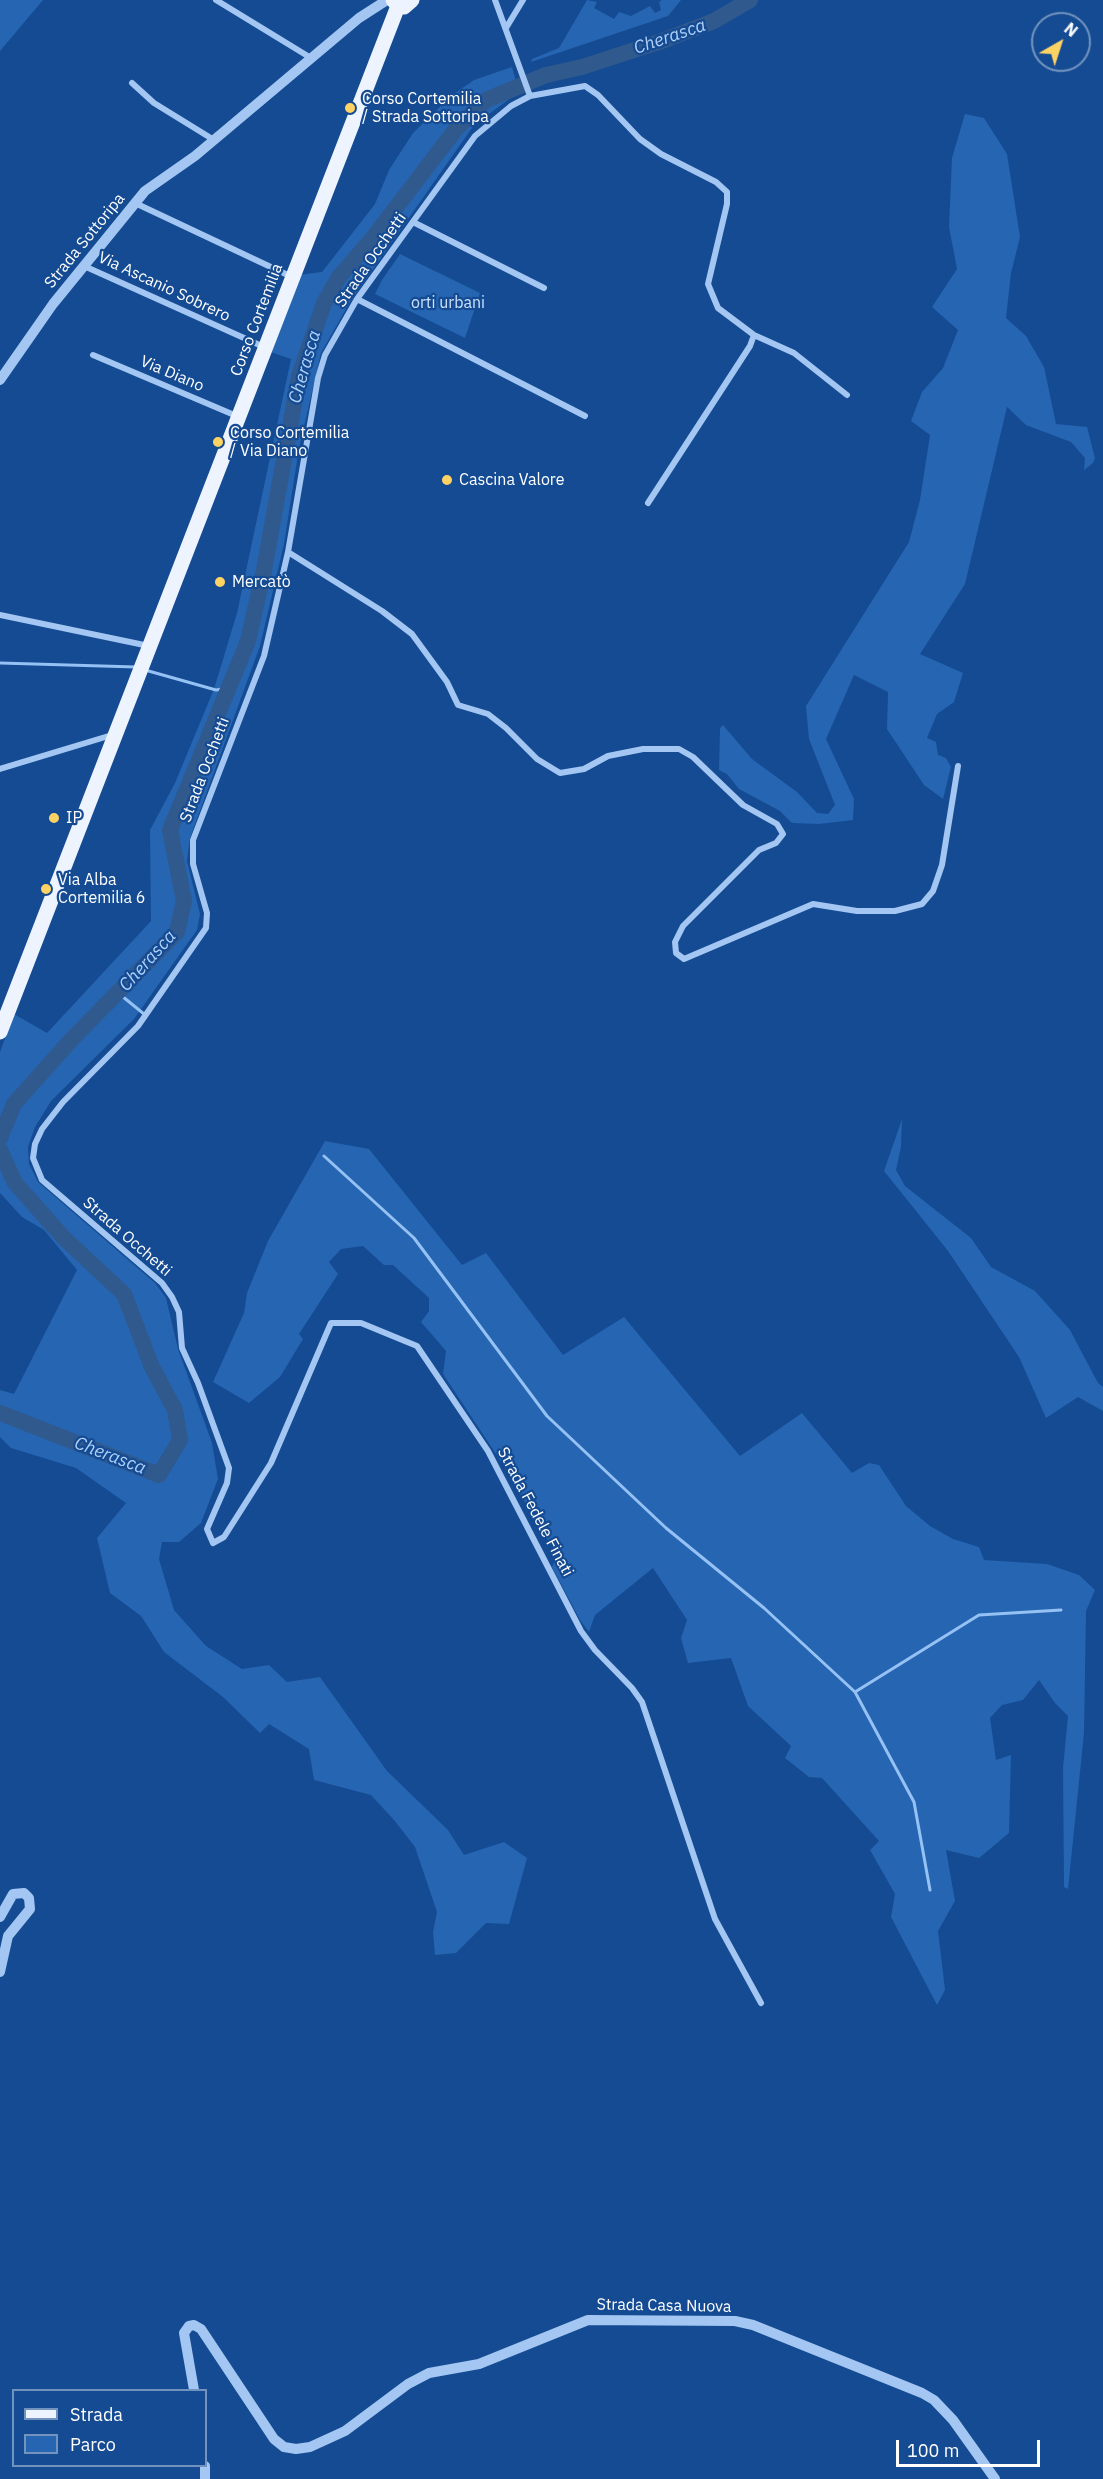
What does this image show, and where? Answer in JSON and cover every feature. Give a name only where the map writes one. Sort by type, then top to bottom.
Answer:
[{"type":"main road","name":"Corso Cortemilia","points":[[116,735],[398,1]]},
{"type":"main road","points":[[0,1032],[116,735]]},
{"type":"street","points":[[495,0],[530,96]]},
{"type":"street","points":[[506,28],[523,0]]},
{"type":"street","points":[[219,1],[312,59]]},
{"type":"street","name":"Strada Sottoripa","points":[[0,380],[53,304],[145,191],[214,140],[359,18],[398,1]]},
{"type":"street","points":[[132,83],[154,103],[214,140]]},
{"type":"street","name":"Strada Occhetti","points":[[213,1543],[207,1529],[227,1483],[229,1468],[198,1383],[182,1348],[179,1312],[172,1297],[162,1283],[42,1180],[33,1158],[35,1144],[42,1129],[63,1102],[138,1026],[206,928],[207,913],[193,864],[193,840],[264,656],[288,552],[318,378],[325,355],[357,299],[475,136],[511,106],[530,96],[585,86],[598,95],[640,139],[661,154],[716,182],[727,192],[727,204],[708,284],[718,308],[754,335],[794,353],[847,395]]},
{"type":"street","points":[[135,203],[293,277]]},
{"type":"street","points":[[413,222],[544,288]]},
{"type":"street","name":"Via Ascanio Sobrero","points":[[84,266],[265,348]]},
{"type":"street","points":[[357,299],[585,416]]},
{"type":"street","points":[[648,503],[750,346],[754,335]]},
{"type":"street","name":"Via Diano","points":[[93,356],[240,417]]},
{"type":"street","points":[[288,552],[382,611],[412,634],[447,682],[458,705],[488,714],[507,728],[537,759],[560,773],[584,770],[608,756],[643,749],[679,748],[693,757],[743,805],[777,824],[783,834],[776,843],[759,850],[682,926],[675,942],[676,953],[684,959],[813,904],[866,911],[895,911],[922,904],[933,891],[942,865],[958,766]]},
{"type":"street","points":[[0,615],[149,646]]},
{"type":"street","points":[[0,769],[75,744],[116,735]]},
{"type":"street","name":"Strada Fedele Finati","points":[[213,1543],[224,1538],[271,1463],[331,1323],[361,1323],[417,1346],[488,1451],[582,1631],[595,1650],[632,1688],[642,1702],[713,1913],[761,2003]]},
{"type":"street","points":[[0,1917],[13,1894],[24,1893],[29,1898],[30,1909],[8,1936],[0,1972]]},
{"type":"street","name":"Strada Casa Nuova","points":[[194,2389],[184,2333],[189,2326],[194,2325],[201,2329],[274,2439],[284,2447],[296,2449],[310,2447],[345,2431],[408,2384],[429,2373],[479,2364],[588,2320],[735,2321],[753,2325],[922,2393],[934,2400],[953,2420],[995,2479]]},
{"type":"green space","points":[[0,0],[43,0],[0,51]]},
{"type":"green space","points":[[587,0],[597,2],[594,8],[614,19],[619,12],[631,16],[650,6],[655,13],[661,10],[659,2],[662,0],[681,0],[668,16],[531,62],[532,59],[559,48]]},
{"type":"green space","points":[[512,67],[519,92],[474,125],[350,302],[321,353],[299,448],[284,544],[260,646],[190,838],[187,861],[200,914],[197,930],[134,1019],[51,1101],[35,1127],[28,1147],[29,1164],[38,1182],[155,1283],[166,1298],[178,1349],[212,1443],[218,1479],[201,1523],[179,1542],[162,1542],[159,1559],[174,1610],[206,1646],[242,1669],[269,1665],[287,1682],[320,1677],[387,1771],[448,1830],[464,1855],[504,1842],[527,1858],[509,1924],[486,1923],[456,1953],[435,1955],[433,1932],[437,1912],[415,1847],[394,1820],[371,1795],[314,1780],[309,1749],[269,1724],[260,1733],[223,1697],[164,1652],[141,1616],[110,1593],[97,1538],[126,1503],[76,1468],[11,1448],[0,1437],[0,1390],[14,1394],[77,1270],[44,1230],[22,1217],[0,1193],[0,1052],[14,1014],[47,1033],[151,921],[150,830],[175,783],[214,689],[237,613],[291,359],[268,351],[298,275],[322,272],[375,204],[389,170],[413,133],[451,96],[474,80]]},
{"type":"green space","points":[[965,114],[984,118],[1007,154],[1020,237],[1011,273],[1006,318],[1026,336],[1044,367],[1056,424],[1087,427],[1095,458],[1093,463],[1084,470],[1085,458],[1071,442],[1026,425],[1007,407],[965,584],[920,654],[963,673],[954,702],[937,714],[927,738],[936,742],[938,755],[946,758],[951,767],[943,799],[924,785],[887,729],[888,692],[854,675],[826,739],[854,799],[853,820],[819,824],[792,823],[780,811],[739,789],[727,774],[719,770],[720,728],[723,725],[752,759],[797,792],[817,813],[828,814],[835,805],[809,739],[806,706],[909,542],[920,500],[930,435],[911,421],[922,392],[943,368],[958,330],[932,307],[957,269],[949,227],[952,158]]},
{"type":"green space","name":"orti urbani","points":[[400,254],[480,293],[465,338],[375,294]]},
{"type":"green space","points":[[902,1119],[901,1147],[896,1170],[905,1186],[971,1238],[991,1267],[1035,1291],[1070,1330],[1098,1383],[1103,1387],[1103,1411],[1078,1397],[1046,1418],[1019,1357],[948,1251],[884,1171]]},
{"type":"green space","points":[[325,1141],[369,1149],[462,1265],[486,1253],[563,1355],[624,1317],[740,1456],[802,1413],[852,1473],[869,1463],[879,1465],[906,1506],[930,1526],[953,1539],[979,1547],[984,1560],[1047,1564],[1079,1575],[1095,1590],[1086,1611],[1084,1733],[1068,1889],[1064,1887],[1063,1768],[1068,1716],[1055,1703],[1039,1680],[1023,1700],[1002,1705],[990,1718],[996,1760],[1011,1755],[1009,1833],[979,1858],[946,1850],[955,1901],[938,1931],[945,1990],[937,2005],[891,1917],[895,1894],[870,1850],[879,1841],[822,1778],[809,1777],[785,1758],[791,1746],[748,1706],[731,1658],[688,1663],[681,1638],[687,1620],[653,1568],[595,1615],[589,1632],[580,1620],[552,1567],[557,1556],[500,1460],[443,1374],[446,1351],[421,1322],[429,1311],[429,1298],[393,1265],[384,1265],[363,1246],[341,1249],[329,1262],[338,1274],[299,1334],[303,1339],[280,1377],[249,1403],[213,1382],[244,1313],[247,1293],[268,1241]]},
{"type":"waterway","name":"Cherasca","points":[[0,1138],[14,1104],[72,1039],[177,932],[184,901],[170,830],[248,641],[264,570],[299,377],[324,303],[339,277],[372,239],[456,129],[486,100],[546,75],[582,67],[662,41],[714,21],[750,0]]},
{"type":"waterway","points":[[0,663],[136,667]]},
{"type":"waterway","points":[[145,670],[216,690],[228,688]]},
{"type":"waterway","points":[[117,992],[144,1014]]},
{"type":"waterway","name":"Cherasca","points":[[0,1150],[15,1183],[64,1238],[124,1294],[152,1367],[175,1410],[180,1440],[159,1475],[0,1413]]},
{"type":"waterway","points":[[324,1156],[414,1238],[547,1416],[666,1528],[764,1608],[855,1692],[914,1802],[930,1890]]},
{"type":"waterway","points":[[855,1692],[979,1615],[1061,1610]]},
{"type":"place","name":"Corso Cortemilia / Strada Sottoripa","points":[[350,108]]},
{"type":"place","name":"Corso Cortemilia / Via Diano","points":[[218,442]]},
{"type":"place","name":"Cascina Valore","points":[[447,480]]},
{"type":"place","name":"Mercatò","points":[[220,582]]},
{"type":"place","name":"IP","points":[[54,818]]},
{"type":"place","name":"Via Alba Cortemilia 6","points":[[46,889]]}]
